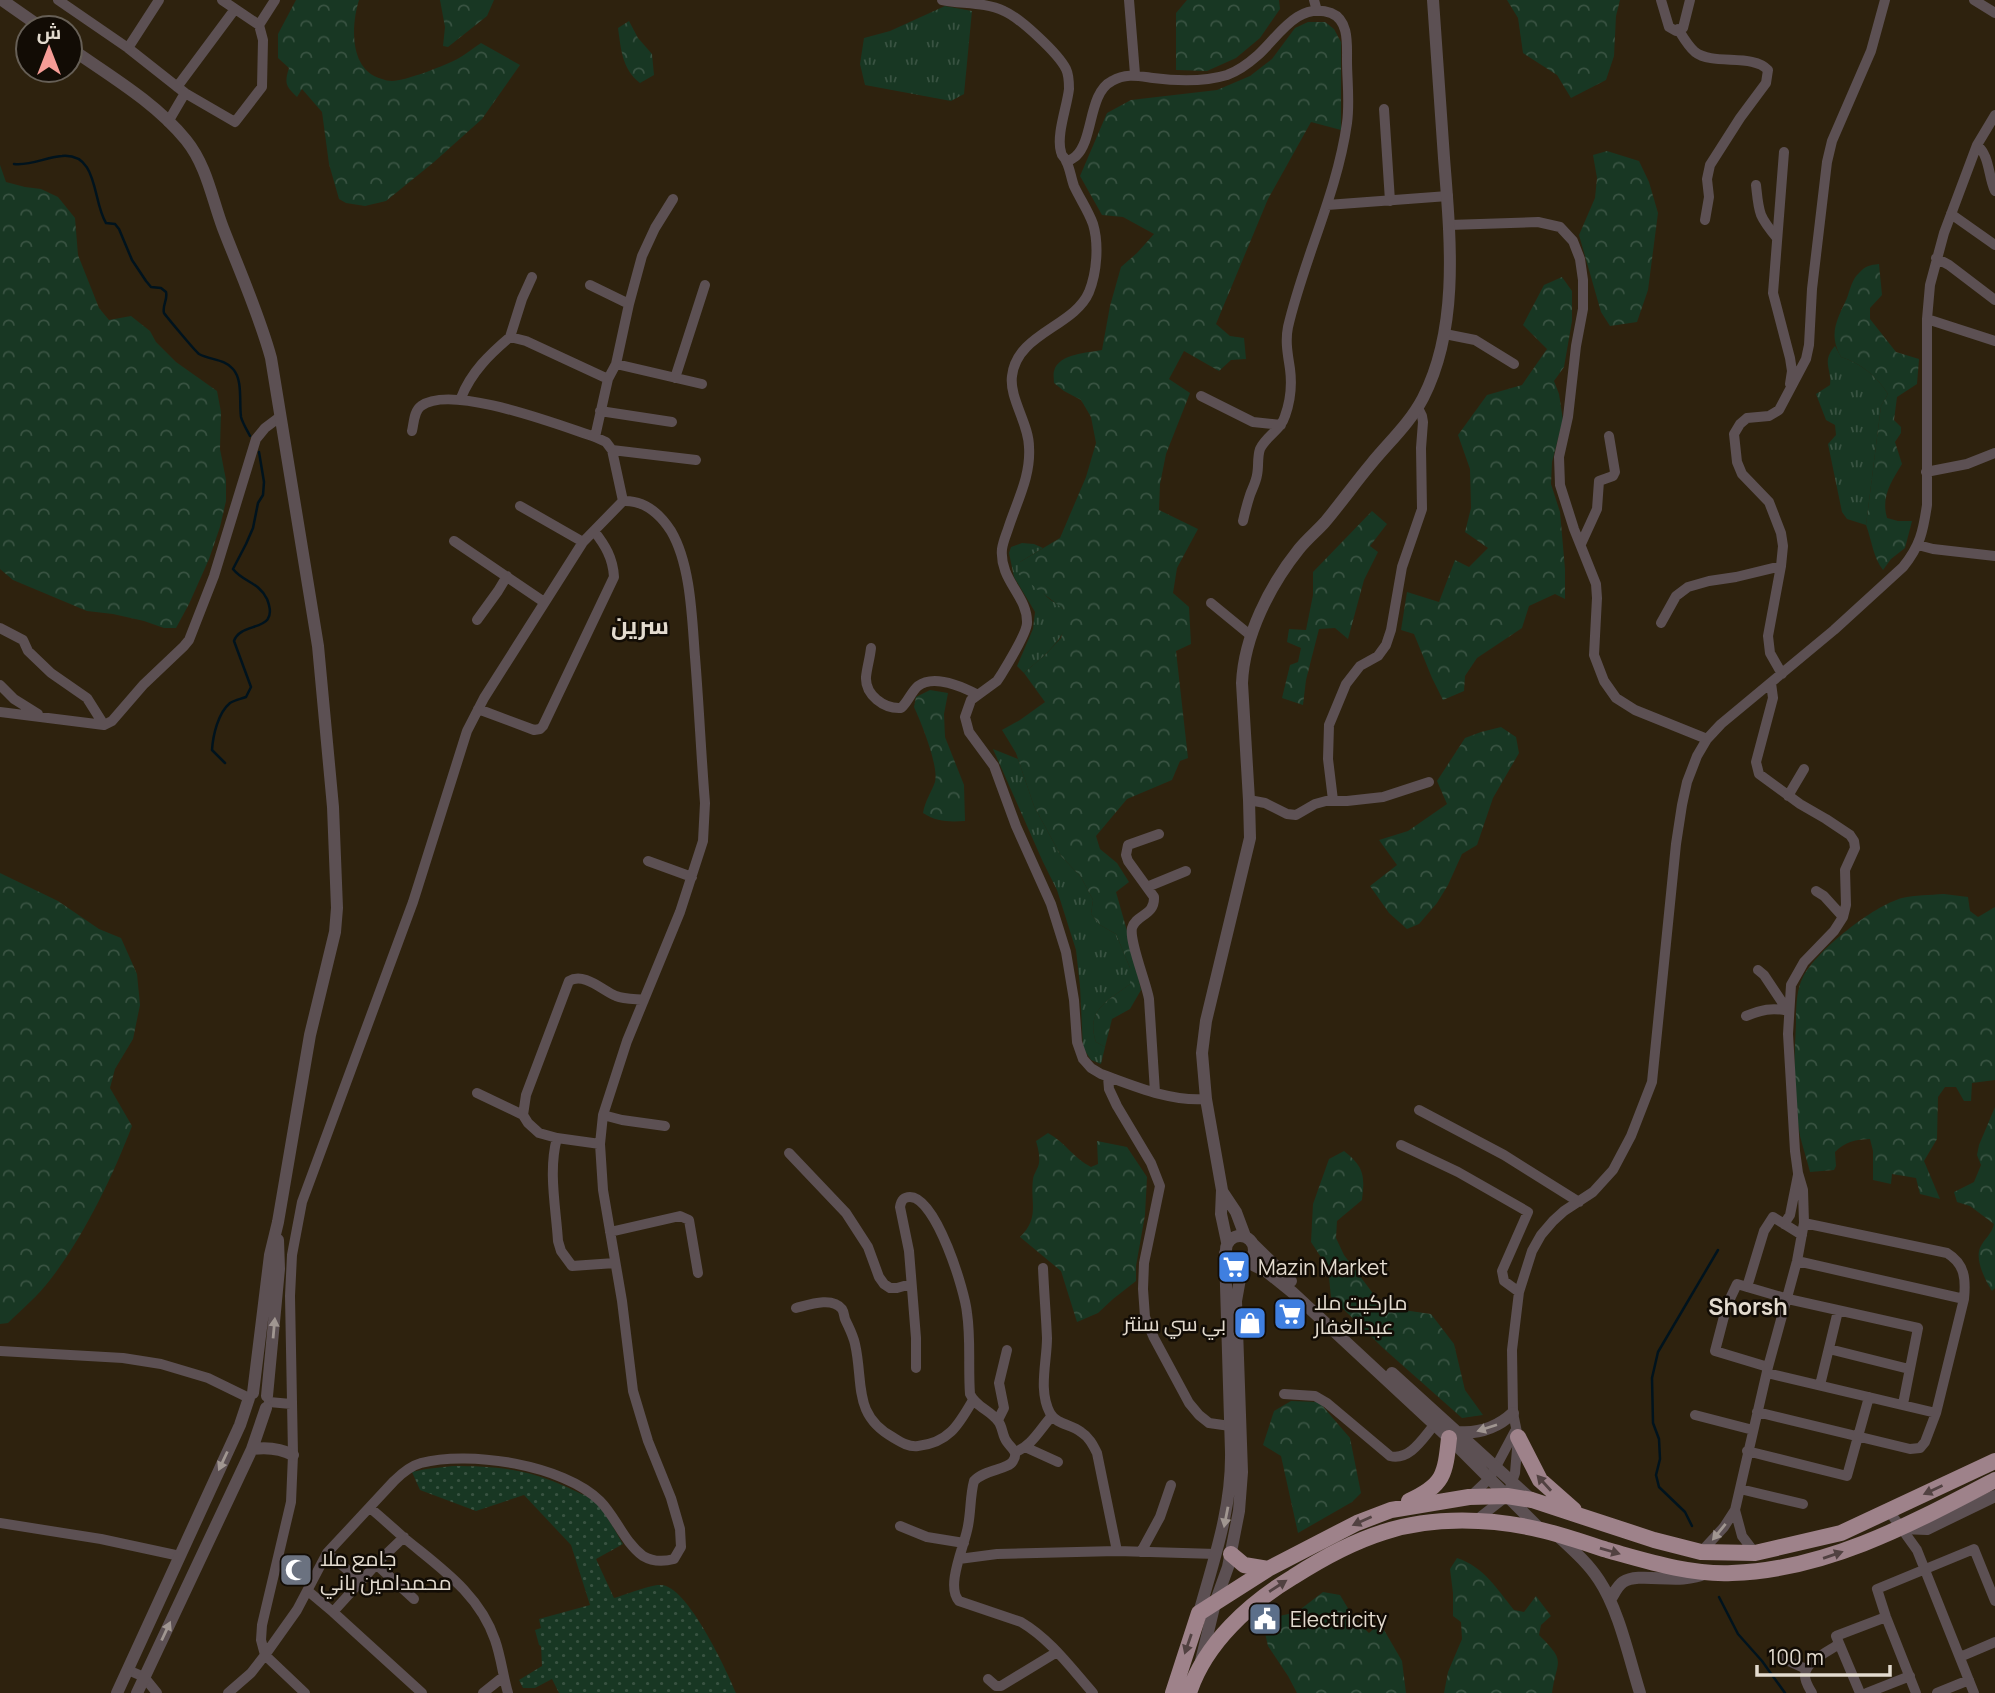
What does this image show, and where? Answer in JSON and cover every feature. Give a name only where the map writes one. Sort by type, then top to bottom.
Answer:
[{"type":"highway","points":[[1517,1434],[1540,1480],[1584,1518]]},
{"type":"highway","points":[[1173,1693],[1208,1609],[1268,1569],[1357,1523],[1422,1495],[1437,1485],[1447,1462],[1453,1435]]},
{"type":"highway","points":[[1391,1510],[1510,1490],[1532,1500],[1654,1540],[1701,1552],[1755,1553],[1841,1533],[1995,1461]]},
{"type":"highway","points":[[1189,1693],[1199,1672],[1236,1619],[1263,1597],[1311,1566],[1362,1540],[1402,1527],[1435,1522],[1508,1524],[1541,1530],[1653,1563],[1707,1572],[1732,1573],[1776,1569],[1827,1558],[1901,1528],[1995,1480]]},
{"type":"highway","points":[[1224,1554],[1244,1565],[1268,1569]]},
{"type":"highway","points":[[1208,1609],[1236,1619]]},
{"type":"street","points":[[2,0],[22,14]]},
{"type":"street","points":[[58,0],[128,48],[181,90],[235,122],[261,87],[263,40],[259,25],[222,0]]},
{"type":"street","points":[[128,48],[159,0]]},
{"type":"street","points":[[259,25],[275,0]]},
{"type":"street","points":[[942,0],[1005,11],[1053,51],[1065,67],[1069,90],[1060,138],[1060,154],[1067,162],[1069,174],[1093,225],[1096,239],[1096,260],[1088,295],[1080,305],[1037,338],[1016,363],[1012,374],[1012,384],[1030,446],[1028,473],[1002,548],[1004,570],[1023,604],[1027,625],[997,681],[971,700],[965,717],[970,732],[994,766],[1016,826],[1051,904],[1061,933],[1074,1000],[1077,1042],[1083,1059],[1091,1068],[1108,1077],[1174,1098],[1188,1101],[1206,1100]]},
{"type":"street","points":[[1129,0],[1135,74]]},
{"type":"street","points":[[1433,0],[1448,196],[1449,269],[1445,334],[1432,379],[1418,408],[1324,523],[1299,548],[1279,579],[1250,635],[1242,666],[1250,838],[1206,1021],[1202,1053],[1206,1100],[1222,1190],[1221,1214],[1227,1257],[1234,1263],[1247,1262],[1267,1272],[1435,1424],[1453,1435],[1488,1429],[1502,1423],[1513,1413]]},
{"type":"street","points":[[1661,0],[1669,27],[1676,30],[1682,28],[1690,0]]},
{"type":"street","points":[[1782,674],[1770,653],[1768,636],[1783,546],[1769,502],[1742,474],[1737,462],[1734,434],[1747,418],[1775,414],[1807,359],[1823,187],[1832,141],[1871,51],[1885,0]]},
{"type":"street","points":[[1974,0],[1994,11]]},
{"type":"street","points":[[1067,162],[1077,155],[1083,145],[1102,90],[1112,81],[1135,74],[1186,80],[1228,74],[1259,55],[1285,26],[1315,5],[1334,14],[1345,28],[1348,97],[1346,125],[1327,205],[1310,251],[1288,328],[1286,342],[1290,372],[1287,410],[1282,425],[1274,430],[1261,447],[1257,476],[1243,521]]},
{"type":"street","points":[[169,122],[181,90],[235,9]]},
{"type":"street","points":[[1678,29],[1695,52],[1706,57],[1765,66],[1768,70],[1766,83],[1710,165],[1707,179],[1709,197],[1704,220]]},
{"type":"street","points":[[84,58],[169,122],[189,144],[207,180],[222,226],[263,327],[271,358],[318,646],[333,807],[337,908],[335,932],[310,1035],[270,1255],[250,1404],[253,1409],[260,1411],[267,1402]]},
{"type":"street","points":[[1384,109],[1390,201]]},
{"type":"street","points":[[1475,1521],[1510,1490],[1517,1461],[1512,1350],[1519,1292],[1532,1251],[1541,1235],[1564,1211],[1593,1192],[1613,1170],[1631,1136],[1652,1082],[1682,805],[1686,782],[1697,756],[1707,739],[1721,724],[1834,630],[1903,567],[1919,545],[1927,505],[1927,319],[1930,285],[1936,258],[1976,145],[1995,114]]},
{"type":"street","points":[[1976,145],[1986,157],[1995,191]]},
{"type":"street","points":[[1784,152],[1773,293],[1790,358],[1792,371],[1789,391]]},
{"type":"street","points":[[1756,185],[1758,209],[1777,238]]},
{"type":"street","points":[[1327,205],[1448,196]]},
{"type":"street","points":[[595,438],[608,379],[616,364],[642,256],[654,229],[673,199]]},
{"type":"street","points":[[1951,214],[1995,245]]},
{"type":"street","points":[[1449,225],[1538,222],[1560,227],[1573,241],[1580,259],[1583,309],[1568,417],[1559,457],[1560,485],[1596,584],[1594,655],[1604,681],[1616,698],[1635,710],[1707,739]]},
{"type":"street","points":[[1936,258],[1995,300]]},
{"type":"street","points":[[461,398],[479,366],[510,337],[532,276]]},
{"type":"street","points":[[590,285],[629,304]]},
{"type":"street","points":[[675,378],[705,285]]},
{"type":"street","points":[[1927,319],[1995,341]]},
{"type":"street","points":[[1445,334],[1475,340],[1514,364]]},
{"type":"street","points":[[510,337],[526,341],[608,379]]},
{"type":"street","points":[[616,364],[702,384]]},
{"type":"street","points":[[1201,396],[1253,422],[1282,425]]},
{"type":"street","points":[[412,431],[416,412],[430,402],[461,398],[523,414],[606,442],[612,450],[623,501]]},
{"type":"street","points":[[1333,800],[1328,759],[1329,725],[1346,684],[1360,666],[1378,656],[1386,645],[1402,567],[1422,509],[1423,422],[1418,408]]},
{"type":"street","points":[[600,411],[672,422]]},
{"type":"street","points":[[0,712],[104,725],[112,721],[144,684],[189,640],[214,576],[256,439],[281,416]]},
{"type":"street","points":[[1581,544],[1597,509],[1599,481],[1613,476],[1615,472],[1609,436]]},
{"type":"street","points":[[612,450],[696,460]]},
{"type":"street","points":[[1926,471],[1960,466],[1995,453]]},
{"type":"street","points":[[228,1693],[251,1673],[265,1655],[308,1591],[327,1553],[404,1471],[420,1464],[444,1460],[504,1460],[562,1478],[600,1500],[629,1542],[643,1556],[664,1562],[674,1559],[681,1547],[680,1530],[671,1498],[648,1441],[633,1391],[622,1301],[603,1190],[600,1144],[603,1115],[627,1041],[680,912],[703,841],[705,803],[693,628],[684,563],[672,533],[659,515],[634,501],[623,501],[583,542],[478,709],[467,731],[412,902],[302,1202],[292,1255],[290,1286],[293,1455],[291,1502],[262,1625],[261,1640],[265,1655],[305,1693]]},
{"type":"street","points":[[520,506],[583,542]]},
{"type":"street","points":[[478,709],[534,730],[543,726],[614,577],[609,553],[594,531]]},
{"type":"street","points":[[454,541],[544,602]]},
{"type":"street","points":[[1919,545],[1933,549],[1995,555]]},
{"type":"street","points":[[1661,623],[1676,596],[1688,587],[1781,566]]},
{"type":"street","points":[[477,620],[507,576]]},
{"type":"street","points":[[1211,603],[1250,635]]},
{"type":"street","points":[[0,628],[23,639],[28,651],[51,673],[88,698],[104,725]]},
{"type":"street","points":[[871,648],[867,685],[885,705],[901,708],[917,687],[924,683],[946,682],[978,695]]},
{"type":"street","points":[[1701,1552],[1724,1527],[1735,1510],[1747,1451],[1788,1299],[1804,1223],[1803,1190],[1798,1173],[1792,1110],[1788,1034],[1791,985],[1804,962],[1843,917],[1846,905],[1845,870],[1853,856],[1854,841],[1850,835],[1766,781],[1756,769],[1773,698],[1771,683]]},
{"type":"street","points":[[0,685],[13,699],[43,717]]},
{"type":"street","points":[[1788,796],[1804,769]]},
{"type":"street","points":[[1249,800],[1296,815],[1315,804],[1333,800],[1383,797],[1429,782]]},
{"type":"street","points":[[1155,1092],[1149,999],[1132,928],[1153,907],[1154,897],[1128,860],[1126,848],[1159,834]]},
{"type":"street","points":[[648,861],[692,877]]},
{"type":"street","points":[[1147,887],[1186,870]]},
{"type":"street","points":[[1816,891],[1843,917]]},
{"type":"street","points":[[1758,970],[1788,1011]]},
{"type":"street","points":[[523,1115],[526,1095],[569,981],[581,978],[618,996],[644,1000]]},
{"type":"street","points":[[1746,1016],[1766,1009],[1788,1011]]},
{"type":"street","points":[[1108,1077],[1109,1089],[1117,1106],[1151,1163],[1160,1186],[1144,1263],[1145,1317],[1189,1403],[1209,1423],[1230,1426]]},
{"type":"street","points":[[477,1093],[523,1115],[539,1133],[600,1144]]},
{"type":"street","points":[[1419,1111],[1504,1155],[1579,1202]]},
{"type":"street","points":[[603,1115],[665,1126]]},
{"type":"street","points":[[557,1138],[554,1171],[558,1241],[561,1251],[572,1266],[615,1263]]},
{"type":"street","points":[[1401,1145],[1458,1172],[1528,1212],[1502,1271],[1504,1281],[1519,1292]]},
{"type":"street","points":[[789,1153],[846,1213],[868,1247],[884,1284],[897,1288],[911,1284]]},
{"type":"street","points":[[1784,1224],[1790,1215],[1798,1173]]},
{"type":"street","points":[[1199,1672],[1208,1609],[1239,1511],[1242,1472],[1236,1301],[1240,1279],[1247,1262],[1253,1256],[1236,1212],[1222,1190]]},
{"type":"street","points":[[916,1368],[909,1251],[900,1207],[905,1198],[912,1197],[926,1207],[935,1222],[961,1286],[967,1311],[970,1394],[973,1400],[998,1420],[1004,1438],[1020,1450],[1058,1462]]},
{"type":"street","points":[[610,1232],[680,1216],[686,1218],[689,1220],[698,1273]]},
{"type":"street","points":[[1747,1287],[1764,1231],[1773,1217],[1802,1235]]},
{"type":"street","points":[[137,1693],[252,1449],[267,1402],[279,1269],[278,1222]]},
{"type":"street","points":[[1757,1412],[1910,1449],[1920,1448],[1925,1442],[1936,1413],[1964,1299],[1966,1282],[1961,1264],[1947,1253],[1804,1223]]},
{"type":"street","points":[[1208,1609],[1228,1567],[1224,1554],[1231,1467],[1226,1247],[1233,1237],[1249,1240],[1361,1345],[1510,1490],[1541,1530]]},
{"type":"street","points":[[1797,1261],[1964,1299]]},
{"type":"street","points":[[1043,1268],[1047,1341],[1044,1388],[1048,1409],[1061,1423],[1080,1431],[1090,1440],[1097,1453],[1117,1551]]},
{"type":"street","points":[[1903,1404],[1918,1328],[1788,1299],[1737,1284],[1727,1305],[1715,1351],[1820,1385],[1936,1413]]},
{"type":"street","points":[[796,1308],[826,1303],[835,1304],[842,1309],[856,1346],[858,1374],[868,1417],[888,1435],[902,1443],[912,1447],[924,1446],[941,1439],[958,1427],[973,1400]]},
{"type":"street","points":[[1820,1385],[1838,1311]]},
{"type":"street","points":[[1829,1349],[1909,1369]]},
{"type":"street","points":[[998,1420],[1004,1408],[999,1383],[1007,1350]]},
{"type":"street","points":[[0,1351],[123,1358],[162,1364],[208,1378],[251,1396]]},
{"type":"street","points":[[1284,1394],[1315,1396],[1390,1456],[1398,1458],[1407,1454],[1435,1424]]},
{"type":"street","points":[[117,1693],[251,1396]]},
{"type":"street","points":[[1747,1451],[1847,1476],[1869,1397]]},
{"type":"street","points":[[267,1402],[291,1404]]},
{"type":"street","points":[[1695,1415],[1753,1430]]},
{"type":"street","points":[[1052,1416],[1020,1450],[1011,1464],[984,1472],[974,1481],[969,1523],[954,1587],[959,1601],[1021,1622],[1039,1634],[1093,1693]]},
{"type":"street","points":[[1469,1497],[1493,1473],[1517,1434]]},
{"type":"street","points":[[252,1449],[272,1448],[285,1450],[293,1455]]},
{"type":"street","points":[[1142,1552],[1160,1517],[1171,1485]]},
{"type":"street","points":[[1740,1489],[1803,1504]]},
{"type":"street","points":[[1901,1528],[1927,1529],[1995,1496]]},
{"type":"street","points":[[370,1508],[439,1564],[480,1609],[495,1640],[508,1693]]},
{"type":"street","points":[[1735,1510],[1742,1536],[1755,1553]]},
{"type":"street","points":[[1889,1511],[1917,1550],[1974,1693]]},
{"type":"street","points":[[0,1523],[101,1539],[180,1556]]},
{"type":"street","points":[[900,1526],[928,1537],[964,1543]]},
{"type":"street","points":[[1558,1535],[1592,1570],[1610,1600],[1640,1693]]},
{"type":"street","points":[[333,1612],[404,1537]]},
{"type":"street","points":[[1916,1693],[1877,1589],[1974,1549],[1995,1601]]},
{"type":"street","points":[[959,1559],[1117,1551],[1224,1554]]},
{"type":"street","points":[[327,1553],[361,1581]]},
{"type":"street","points":[[376,1564],[414,1599]]},
{"type":"street","points":[[1610,1600],[1619,1585],[1630,1578],[1684,1579],[1707,1572]]},
{"type":"street","points":[[308,1591],[422,1693]]},
{"type":"street","points":[[1860,1693],[1836,1636],[1886,1617]]},
{"type":"street","points":[[1960,1657],[1995,1643]]},
{"type":"street","points":[[1812,1693],[1805,1675],[1806,1669],[1839,1644]]},
{"type":"street","points":[[988,1679],[996,1686],[1001,1686],[1057,1653]]},
{"type":"street","points":[[1782,1658],[1806,1669]]},
{"type":"street","points":[[128,1670],[144,1677],[157,1693]]},
{"type":"street","points":[[1867,1693],[1910,1676]]},
{"type":"street","points":[[482,1693],[503,1677]]},
{"type":"street","points":[[1937,1693],[1969,1680]]},
{"type":"green space","points":[[296,0],[359,0],[354,34],[358,57],[363,67],[371,74],[385,80],[416,76],[459,58],[481,43],[520,65],[482,119],[386,201],[365,206],[346,203],[339,199],[329,164],[322,112],[302,89],[297,97],[290,90],[286,81],[289,68],[278,58],[278,34]]},
{"type":"green space","points":[[440,0],[494,0],[487,16],[448,47],[443,46],[445,27]]},
{"type":"green space","points":[[1187,0],[1279,0],[1280,9],[1260,38],[1236,58],[1207,71],[1176,70],[1176,13]]},
{"type":"green space","points":[[1507,0],[1620,0],[1616,16],[1614,56],[1606,80],[1571,98],[1557,75],[1523,53],[1518,18]]},
{"type":"green space","points":[[945,6],[972,11],[964,94],[951,101],[865,85],[860,64],[864,38],[890,31]]},
{"type":"green space","points":[[629,21],[638,38],[652,54],[654,75],[640,83],[626,65],[620,43],[618,28]]},
{"type":"green space","points":[[1308,22],[1325,22],[1334,29],[1341,42],[1341,130],[1311,122],[1268,199],[1216,324],[1230,336],[1244,338],[1246,359],[1231,360],[1219,371],[1184,351],[1169,379],[1190,393],[1166,454],[1160,484],[1159,510],[1198,529],[1177,568],[1173,593],[1189,607],[1191,644],[1176,651],[1188,758],[1180,761],[1172,780],[1127,799],[1096,836],[1100,849],[1117,863],[1129,882],[1116,892],[1141,990],[1130,1009],[1112,1019],[1105,1047],[1096,1042],[1093,1031],[1096,1014],[1107,1001],[1130,984],[1130,968],[1116,934],[1100,925],[1091,914],[1093,900],[1081,877],[1061,856],[1034,806],[1016,753],[1002,730],[1045,702],[1024,673],[1061,638],[1066,619],[1062,608],[1018,574],[1020,562],[1060,538],[1086,477],[1096,443],[1091,417],[1081,400],[1054,383],[1054,371],[1057,365],[1068,357],[1102,350],[1121,267],[1154,234],[1123,217],[1102,215],[1080,176],[1107,113],[1131,100],[1217,90],[1250,76],[1272,59],[1295,28]]},
{"type":"green space","points":[[1607,151],[1639,161],[1649,182],[1658,213],[1648,290],[1637,322],[1610,326],[1601,312],[1579,235],[1595,198],[1597,178],[1593,155]]},
{"type":"green space","points":[[0,165],[6,182],[41,189],[58,197],[75,218],[78,255],[99,308],[109,320],[131,316],[150,331],[156,342],[176,362],[217,391],[221,412],[220,449],[226,480],[226,501],[209,559],[176,628],[164,628],[113,614],[87,611],[13,580],[0,569]]},
{"type":"green space","points":[[1879,264],[1882,295],[1870,308],[1870,319],[1896,352],[1919,359],[1917,384],[1897,397],[1894,420],[1901,427],[1901,433],[1895,442],[1902,464],[1891,483],[1885,503],[1887,518],[1912,521],[1905,548],[1891,559],[1883,570],[1866,525],[1881,406],[1888,394],[1868,371],[1841,357],[1835,341],[1837,320],[1855,278],[1866,267]]},
{"type":"green space","points":[[1562,277],[1572,291],[1572,321],[1564,367],[1554,381],[1563,420],[1552,462],[1551,484],[1560,512],[1565,599],[1555,594],[1529,606],[1522,628],[1477,658],[1465,676],[1464,691],[1443,700],[1414,634],[1401,630],[1407,592],[1439,602],[1455,560],[1469,567],[1488,548],[1465,532],[1471,508],[1470,469],[1458,435],[1487,395],[1522,385],[1547,349],[1523,325],[1544,285]]},
{"type":"green space","points":[[1835,346],[1841,357],[1868,371],[1888,394],[1881,406],[1866,525],[1847,519],[1842,512],[1828,444],[1836,435],[1835,425],[1826,420],[1816,394],[1830,385],[1828,361]]},
{"type":"green space","points":[[1372,511],[1387,524],[1370,546],[1378,552],[1364,580],[1348,639],[1335,628],[1319,629],[1306,680],[1303,705],[1282,698],[1290,665],[1298,662],[1301,648],[1287,642],[1289,629],[1306,630],[1313,595],[1313,572]]},
{"type":"green space","points":[[1022,543],[1043,548],[1020,562],[1043,593],[1061,607],[1066,616],[1066,625],[1056,643],[1024,673],[1017,666],[1033,629],[1035,612],[1014,577],[1009,553],[1011,547]]},
{"type":"green space","points":[[930,690],[948,693],[944,714],[945,737],[964,785],[965,821],[943,821],[923,813],[936,775],[929,744],[914,707],[916,697]]},
{"type":"green space","points":[[1501,727],[1516,737],[1519,753],[1493,798],[1477,845],[1462,854],[1437,903],[1419,924],[1407,929],[1389,913],[1370,886],[1397,865],[1379,840],[1408,831],[1447,804],[1437,781],[1465,738]]},
{"type":"green space","points":[[993,749],[1018,759],[1034,806],[1061,856],[1081,877],[1093,900],[1091,914],[1100,925],[1116,934],[1130,968],[1130,984],[1107,1001],[1096,1014],[1093,1031],[1096,1042],[1105,1047],[1101,1064],[1091,1060],[1083,1048],[1076,950],[1057,890]]},
{"type":"green space","points":[[0,873],[58,901],[99,929],[121,938],[137,974],[140,1005],[133,1039],[115,1069],[110,1088],[132,1126],[116,1166],[86,1226],[50,1280],[8,1323],[0,1324]]},
{"type":"green space","points":[[1944,894],[1968,897],[1970,911],[1978,917],[1995,907],[1995,1080],[1972,1083],[1971,1101],[1964,1101],[1956,1087],[1945,1087],[1938,1097],[1937,1139],[1924,1161],[1940,1199],[1920,1194],[1916,1178],[1892,1174],[1891,1184],[1873,1180],[1873,1151],[1870,1139],[1851,1142],[1835,1152],[1834,1170],[1810,1172],[1796,1108],[1796,1006],[1803,977],[1833,942],[1876,910],[1902,898]]},
{"type":"green space","points":[[1995,1107],[1995,1288],[1992,1291],[1982,1270],[1979,1253],[1994,1224],[1970,1206],[1957,1202],[1954,1192],[1974,1182],[1981,1165],[1977,1155],[1979,1145]]},
{"type":"green space","points":[[1048,1133],[1091,1167],[1098,1164],[1097,1141],[1127,1147],[1147,1177],[1136,1281],[1098,1313],[1077,1322],[1061,1271],[1020,1237],[1030,1223],[1033,1210],[1033,1179],[1039,1160],[1036,1141]]},
{"type":"green space","points":[[1344,1151],[1362,1172],[1363,1184],[1362,1200],[1337,1221],[1336,1238],[1344,1255],[1378,1300],[1403,1310],[1431,1314],[1454,1344],[1465,1390],[1483,1415],[1462,1418],[1383,1348],[1331,1297],[1328,1268],[1311,1242],[1313,1204],[1329,1159]]},
{"type":"green space","points":[[1291,1401],[1319,1402],[1350,1438],[1361,1493],[1352,1502],[1298,1533],[1281,1456],[1263,1445],[1274,1411]]},
{"type":"green space","points":[[453,1466],[498,1468],[526,1473],[554,1482],[598,1504],[623,1544],[596,1559],[614,1598],[657,1585],[671,1589],[694,1613],[736,1693],[559,1693],[552,1679],[535,1688],[523,1688],[519,1680],[542,1666],[541,1646],[535,1630],[541,1628],[539,1619],[590,1605],[571,1545],[524,1495],[476,1511],[420,1490],[412,1472]]},
{"type":"green space","points":[[1457,1558],[1482,1573],[1514,1610],[1524,1612],[1536,1596],[1551,1616],[1541,1625],[1539,1635],[1557,1656],[1552,1693],[1444,1693],[1448,1672],[1462,1639],[1461,1622],[1453,1616],[1450,1569]]},
{"type":"green space","points":[[1323,1592],[1340,1595],[1355,1620],[1369,1633],[1380,1623],[1402,1661],[1406,1693],[1297,1693],[1268,1646],[1262,1620],[1297,1612]]},
{"type":"waterway","points":[[14,164],[27,164],[62,156],[74,157],[83,162],[93,180],[106,223],[115,224],[119,229],[132,260],[151,287],[161,288],[166,292],[164,313],[199,354],[226,363],[233,369],[239,385],[241,417],[250,436]]},
{"type":"waterway","points":[[225,763],[212,750],[217,725],[226,707],[246,697],[251,687],[234,641],[244,630],[265,622],[270,610],[264,593],[233,569],[253,528],[258,503],[263,495],[264,482],[259,452]]},
{"type":"waterway","points":[[1692,1526],[1685,1512],[1659,1487],[1656,1475],[1660,1459],[1659,1439],[1653,1423],[1652,1378],[1658,1352],[1718,1250]]},
{"type":"waterway","points":[[1719,1597],[1738,1634],[1785,1693]]},
{"type":"place","name":"Mazin Market","points":[[1234,1267]]},
{"type":"place","name":"ماركيت ملا عبدالغفار","points":[[1290,1314]]},
{"type":"place","name":"بي سي سنتر","points":[[1250,1323]]},
{"type":"place","name":"جامع ملا محمدامين باني","points":[[296,1570]]},
{"type":"place","name":"Electricity","points":[[1265,1619]]},
{"type":"district","name":"سرين","points":[[640,624]]},
{"type":"district","name":"Shorsh","points":[[1748,1306]]}]
